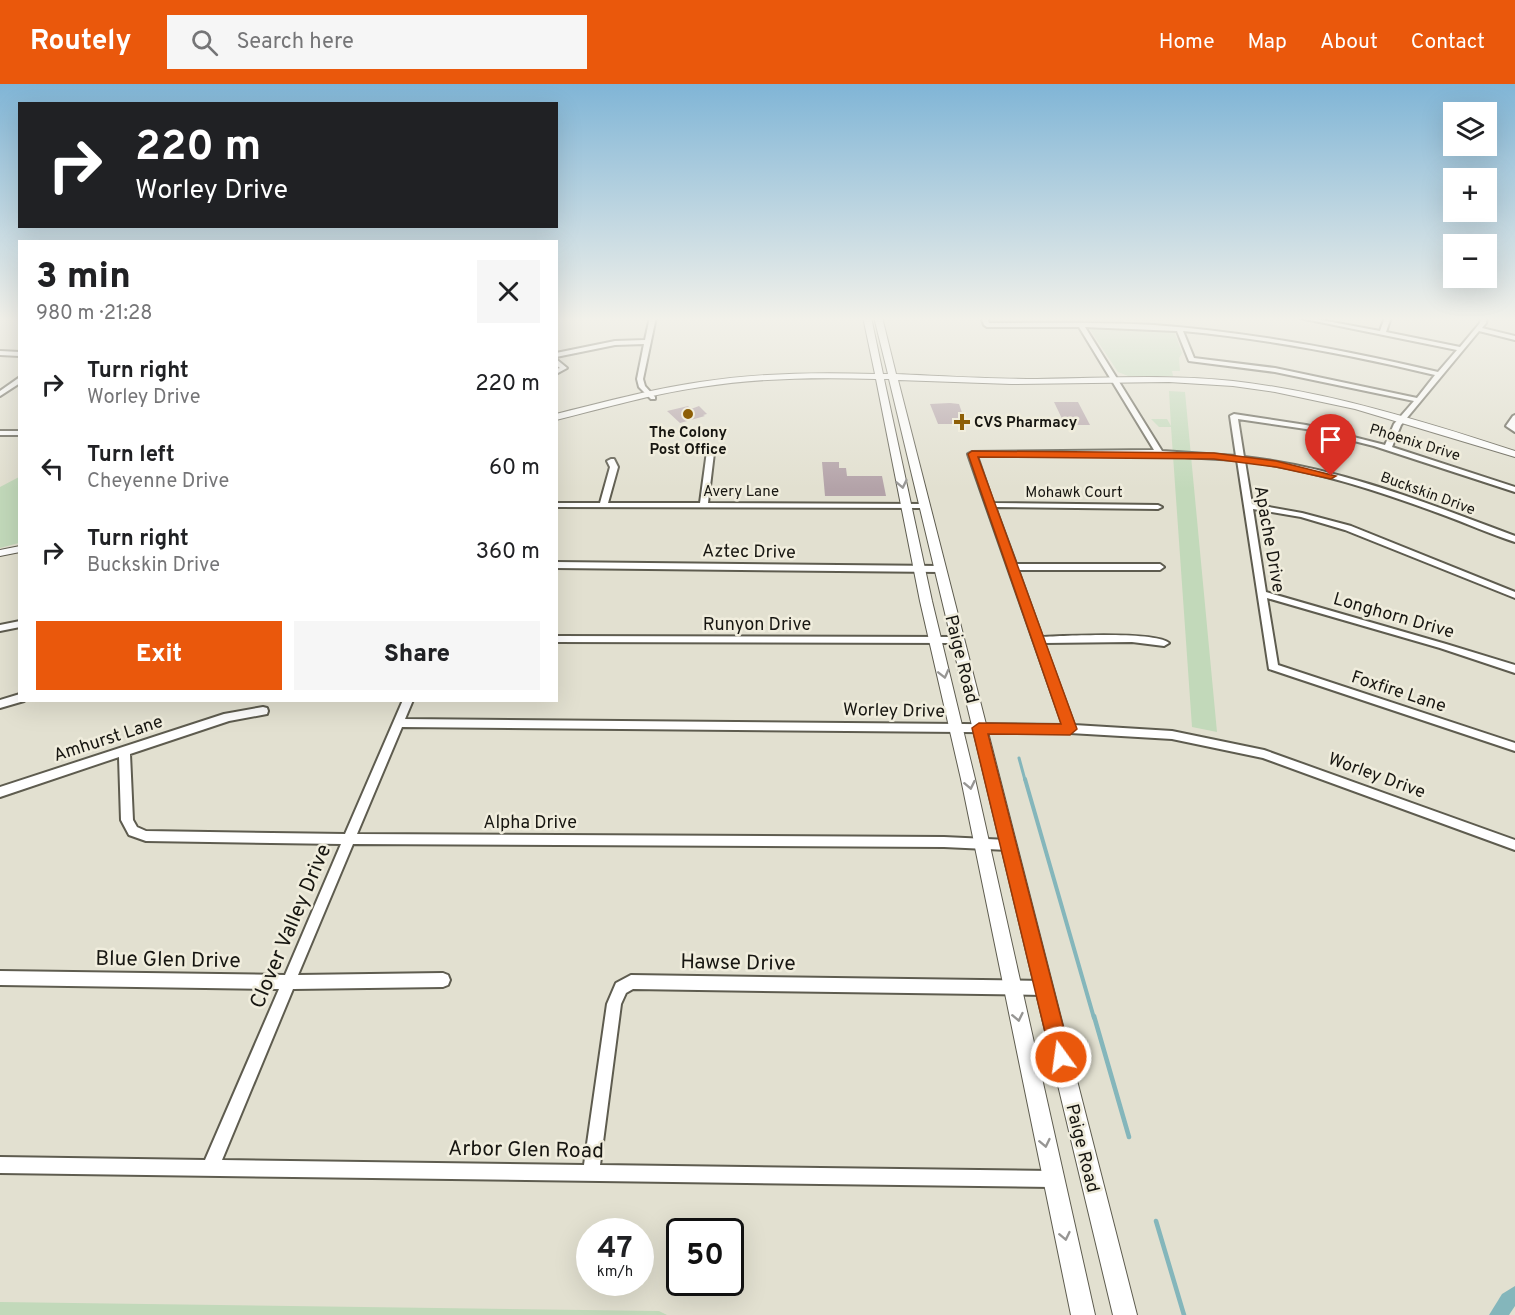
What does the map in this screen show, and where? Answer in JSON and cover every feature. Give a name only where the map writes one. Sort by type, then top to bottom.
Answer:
[{"type":"main road","name":"Paige Road","points":[[879,374],[919,569],[956,728],[1083,1315]]},
{"type":"main road","name":"Paige Road","points":[[893,374],[1125,1315]]},
{"type":"main road","points":[[558,417],[702,384],[755,381],[880,380],[1027,383]]},
{"type":"main road","points":[[894,380],[975,385],[1117,382],[1248,394],[1401,421],[1515,454]]},
{"type":"main road","points":[[965,380],[975,385]]},
{"type":"main road","points":[[558,421],[650,396],[755,381]]},
{"type":"main road","points":[[702,384],[713,388]]},
{"type":"main road","points":[[1401,421],[1515,461]]},
{"type":"main road","points":[[890,426],[905,425]]},
{"type":"main road","points":[[0,553],[18,549]]},
{"type":"main road","points":[[0,561],[18,557]]},
{"type":"street","points":[[641,374],[642,387],[650,396]]},
{"type":"street","points":[[1112,374],[1160,454]]},
{"type":"street","points":[[1296,374],[1418,400]]},
{"type":"street","points":[[1388,447],[1401,421],[1438,374]]},
{"type":"street","points":[[0,393],[18,380]]},
{"type":"street","name":"Phoenix Drive","points":[[1234,416],[1309,427],[1388,447],[1515,490]]},
{"type":"street","name":"Apache Drive","points":[[1234,416],[1273,667]]},
{"type":"street","points":[[1513,429],[1510,424],[1515,417]]},
{"type":"street","points":[[0,433],[18,433]]},
{"type":"street","points":[[704,506],[710,453]]},
{"type":"street","name":"Buckskin Drive","points":[[991,505],[972,454],[1160,454],[1239,459],[1304,469],[1369,486],[1515,539]]},
{"type":"street","points":[[603,505],[614,467],[611,461]]},
{"type":"street","name":"Avery Lane","points":[[558,505],[925,506]]},
{"type":"street","points":[[991,505],[1070,729]]},
{"type":"street","name":"Mohawk Court","points":[[991,505],[1158,507]]},
{"type":"street","points":[[1247,506],[1293,513],[1348,528],[1515,595]]},
{"type":"street","name":"Aztec Drive","points":[[558,566],[940,569]]},
{"type":"street","points":[[1012,567],[1160,567]]},
{"type":"street","name":"Longhorn Drive","points":[[1262,594],[1443,645],[1515,669]]},
{"type":"street","points":[[0,628],[18,624]]},
{"type":"street","name":"Runyon Drive","points":[[558,639],[957,640]]},
{"type":"street","points":[[1038,640],[1132,639],[1164,643]]},
{"type":"street","name":"Foxfire Lane","points":[[1273,667],[1515,747]]},
{"type":"street","points":[[0,704],[18,699]]},
{"type":"street","name":"Clover Valley Drive","points":[[210,1168],[407,702]]},
{"type":"street","name":"Amhurst Lane","points":[[0,792],[228,717],[263,711]]},
{"type":"street","name":"Worley Drive","points":[[398,723],[1070,729],[1172,735],[1264,754],[1515,845]]},
{"type":"street","name":"Alpha Drive","points":[[124,752],[127,820],[133,831],[146,836],[1008,845]]},
{"type":"street","name":"Blue Glen Drive","points":[[0,978],[289,982],[443,980]]},
{"type":"street","name":"Hawse Drive","points":[[591,1173],[614,1004],[621,988],[631,982],[1044,988]]},
{"type":"street","name":"Arbor Glen Road","points":[[0,1165],[1052,1179]]},
{"type":"green space","points":[[1124,374],[1173,376],[1128,376]]},
{"type":"green space","points":[[1169,391],[1185,392],[1217,732],[1192,727],[1171,427],[1159,427],[1151,419],[1167,419],[1171,426]]},
{"type":"green space","points":[[18,478],[18,543],[0,548],[0,487]]},
{"type":"green space","points":[[0,1302],[659,1311],[667,1315],[0,1315]]},
{"type":"water","points":[[1515,1286],[1515,1306],[1509,1315],[1489,1315],[1502,1294]]},
{"type":"building","points":[[1054,402],[1078,402],[1090,425],[1065,425]]},
{"type":"building","name":"CVS Pharmacy","points":[[930,404],[959,404],[966,424],[938,424]]},
{"type":"building","name":"The Colony Post Office","points":[[688,406],[691,409],[699,406],[707,414],[680,423],[667,411]]},
{"type":"building","points":[[822,462],[839,462],[839,468],[846,468],[847,476],[882,476],[886,496],[825,496]]},
{"type":"waterway","points":[[1019,758],[1025,780]]},
{"type":"waterway","points":[[1025,779],[1094,1018]]},
{"type":"waterway","points":[[1094,1016],[1129,1137]]},
{"type":"waterway","points":[[1156,1221],[1184,1315]]},
{"type":"place","name":"The Colony Post Office","points":[[688,414]]},
{"type":"place","name":"CVS Pharmacy","points":[[962,422]]},
{"type":"route","points":[[1061,1057],[979,728],[1070,729],[972,454],[1214,456],[1253,460],[1331,476]]}]
